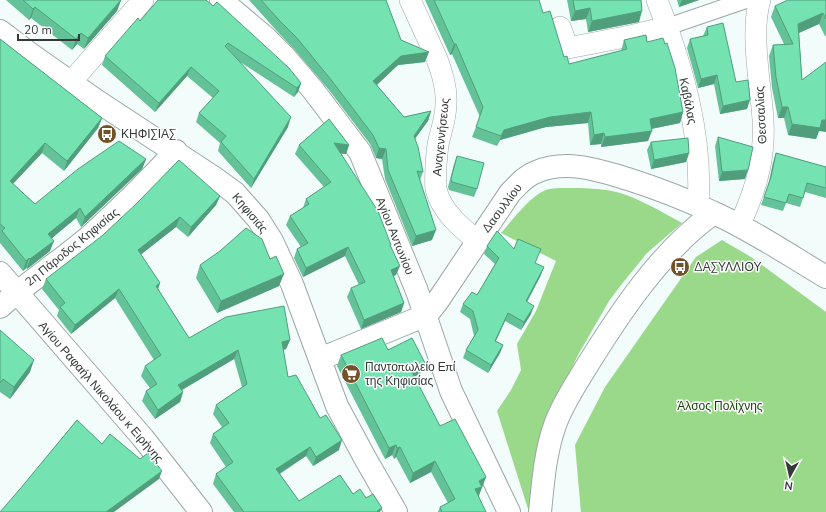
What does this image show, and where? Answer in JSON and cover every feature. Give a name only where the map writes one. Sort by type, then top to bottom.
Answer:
[{"type":"street","points":[[70,83],[143,0]]},
{"type":"street","name":"Αγίου Αντωνίου","points":[[221,0],[266,38],[284,56],[313,90],[356,146],[364,160],[426,314],[451,391],[509,512]]},
{"type":"street","name":"Αναγεννήσεως","points":[[410,0],[437,59],[446,94],[446,109],[438,147],[436,174],[438,193],[445,208],[455,221],[461,228],[478,241]]},
{"type":"street","name":"Καβάλας","points":[[656,0],[667,27],[686,86],[693,121],[699,189],[706,209]]},
{"type":"street","points":[[560,27],[568,48],[667,27],[746,0]]},
{"type":"street","name":"Θεσσαλίας","points":[[739,226],[754,190],[762,159],[763,116],[759,82],[757,38],[757,22],[760,0]]},
{"type":"street","name":"Κηφισιάς","points":[[0,31],[70,83],[214,176],[249,207],[263,225],[276,247],[292,284],[338,406],[365,458],[396,512]]},
{"type":"street","name":"2η Πάροδος Κηφισίας","points":[[0,307],[9,291],[90,235],[140,189],[176,151]]},
{"type":"street","name":"Δασυλλίου","points":[[320,360],[411,322],[426,314],[437,302],[504,201],[530,174],[549,168],[579,167],[598,170],[656,189],[706,209],[739,226],[826,277]]},
{"type":"street","points":[[540,512],[546,459],[551,438],[555,425],[576,384],[612,327],[659,265],[706,209]]},
{"type":"street","name":"Αγίου Ραφαήλ Νικολάου κ Ειρήνης","points":[[0,273],[9,291],[41,322],[143,438],[201,512]]},
{"type":"green space","points":[[555,188],[586,188],[620,193],[644,203],[682,223],[647,253],[621,285],[609,301],[578,355],[550,414],[532,512],[529,512],[497,411],[511,390],[521,370],[517,344],[536,311],[556,261],[501,233],[529,202],[543,192]]},
{"type":"green space","name":"Άλσος Πολίχνης","points":[[722,240],[751,257],[826,312],[826,512],[581,512],[575,445],[605,387],[696,257]]},
{"type":"building","points":[[23,0],[121,0],[88,38],[81,33],[76,39],[35,7],[33,9]]},
{"type":"building","points":[[158,0],[206,0],[213,6],[217,2],[289,68],[301,83],[297,88],[228,43],[225,46],[291,117],[254,179],[221,142],[226,136],[199,113],[219,91],[191,67],[159,103],[105,56],[138,18],[140,21]]},
{"type":"building","points":[[261,0],[386,0],[401,40],[429,52],[401,56],[373,81],[404,117],[431,111],[414,136],[418,147],[423,172],[417,171],[436,230],[416,236],[388,170],[386,149],[379,148],[373,135],[332,81],[297,38]]},
{"type":"building","points":[[434,0],[539,0],[543,13],[550,11],[564,57],[567,56],[569,64],[627,49],[624,40],[646,35],[647,42],[663,38],[665,44],[667,43],[675,68],[683,112],[650,119],[652,131],[605,137],[604,133],[594,135],[591,112],[550,117],[504,130],[501,136],[476,127],[483,107],[456,44],[454,44]]},
{"type":"building","points":[[573,0],[641,0],[642,11],[592,21],[590,8],[575,11]]},
{"type":"building","points":[[788,0],[826,0],[826,19],[823,13],[798,24],[802,80],[826,62],[826,120],[822,120],[820,128],[792,124],[788,107],[782,107],[776,77],[773,45],[793,44],[775,6]]},
{"type":"building","points":[[723,23],[736,82],[748,80],[750,100],[723,106],[717,75],[701,79],[690,39],[708,35],[707,27]]},
{"type":"building","points":[[0,39],[102,118],[67,161],[45,143],[10,181],[35,204],[78,169],[119,141],[146,159],[85,217],[80,208],[48,234],[54,241],[26,261],[2,231],[5,228],[0,224]]},
{"type":"building","points":[[329,119],[349,145],[334,143],[378,211],[390,245],[400,266],[391,270],[404,303],[364,320],[351,288],[365,282],[348,247],[306,268],[297,249],[308,243],[290,216],[309,204],[306,199],[331,182],[299,145]]},
{"type":"building","points":[[718,137],[753,147],[748,170],[722,172]]},
{"type":"building","points":[[688,138],[689,153],[654,160],[651,142]]},
{"type":"building","points":[[776,153],[826,167],[826,188],[807,183],[803,198],[789,194],[786,203],[764,197],[771,177]]},
{"type":"building","points":[[457,156],[484,163],[477,189],[452,182],[451,179]]},
{"type":"building","points":[[179,160],[220,196],[191,227],[180,217],[138,250],[160,283],[156,286],[189,338],[226,317],[284,306],[290,340],[282,342],[288,377],[296,375],[320,418],[326,415],[342,440],[316,457],[310,447],[276,469],[299,501],[340,475],[353,494],[360,489],[366,498],[373,494],[382,508],[377,511],[378,512],[244,512],[216,474],[233,462],[213,434],[229,423],[216,405],[247,384],[238,350],[178,385],[183,392],[158,410],[146,391],[157,384],[145,366],[161,355],[119,289],[75,325],[60,307],[65,303],[46,279],[103,235]]},
{"type":"building","points":[[246,228],[262,239],[270,259],[276,256],[284,274],[221,301],[200,265],[220,251]]},
{"type":"building","points":[[497,231],[514,249],[518,239],[541,249],[535,263],[544,267],[526,301],[534,306],[524,322],[508,313],[495,341],[503,345],[491,365],[466,350],[478,330],[473,311],[463,304],[472,292],[477,295],[499,258],[487,246]]},
{"type":"building","points":[[0,330],[34,360],[14,387],[3,379],[0,383]]},
{"type":"building","points":[[382,338],[388,350],[412,338],[425,363],[411,370],[440,426],[455,419],[486,477],[479,481],[482,487],[475,489],[486,512],[442,512],[440,507],[455,499],[435,461],[413,473],[400,447],[397,448],[396,445],[389,448],[341,355]]},
{"type":"building","points":[[77,420],[102,444],[110,434],[140,459],[148,453],[162,471],[106,512],[0,512],[20,489]]},
{"type":"place","name":"ΚΗΦΙΣΙΑΣ","points":[[107,134]]},
{"type":"place","name":"ΔΑΣΥΛΛΙΟΥ","points":[[680,267]]},
{"type":"place","name":"Παντοπωλείο Επί της Κηφισίας","points":[[351,374]]}]
